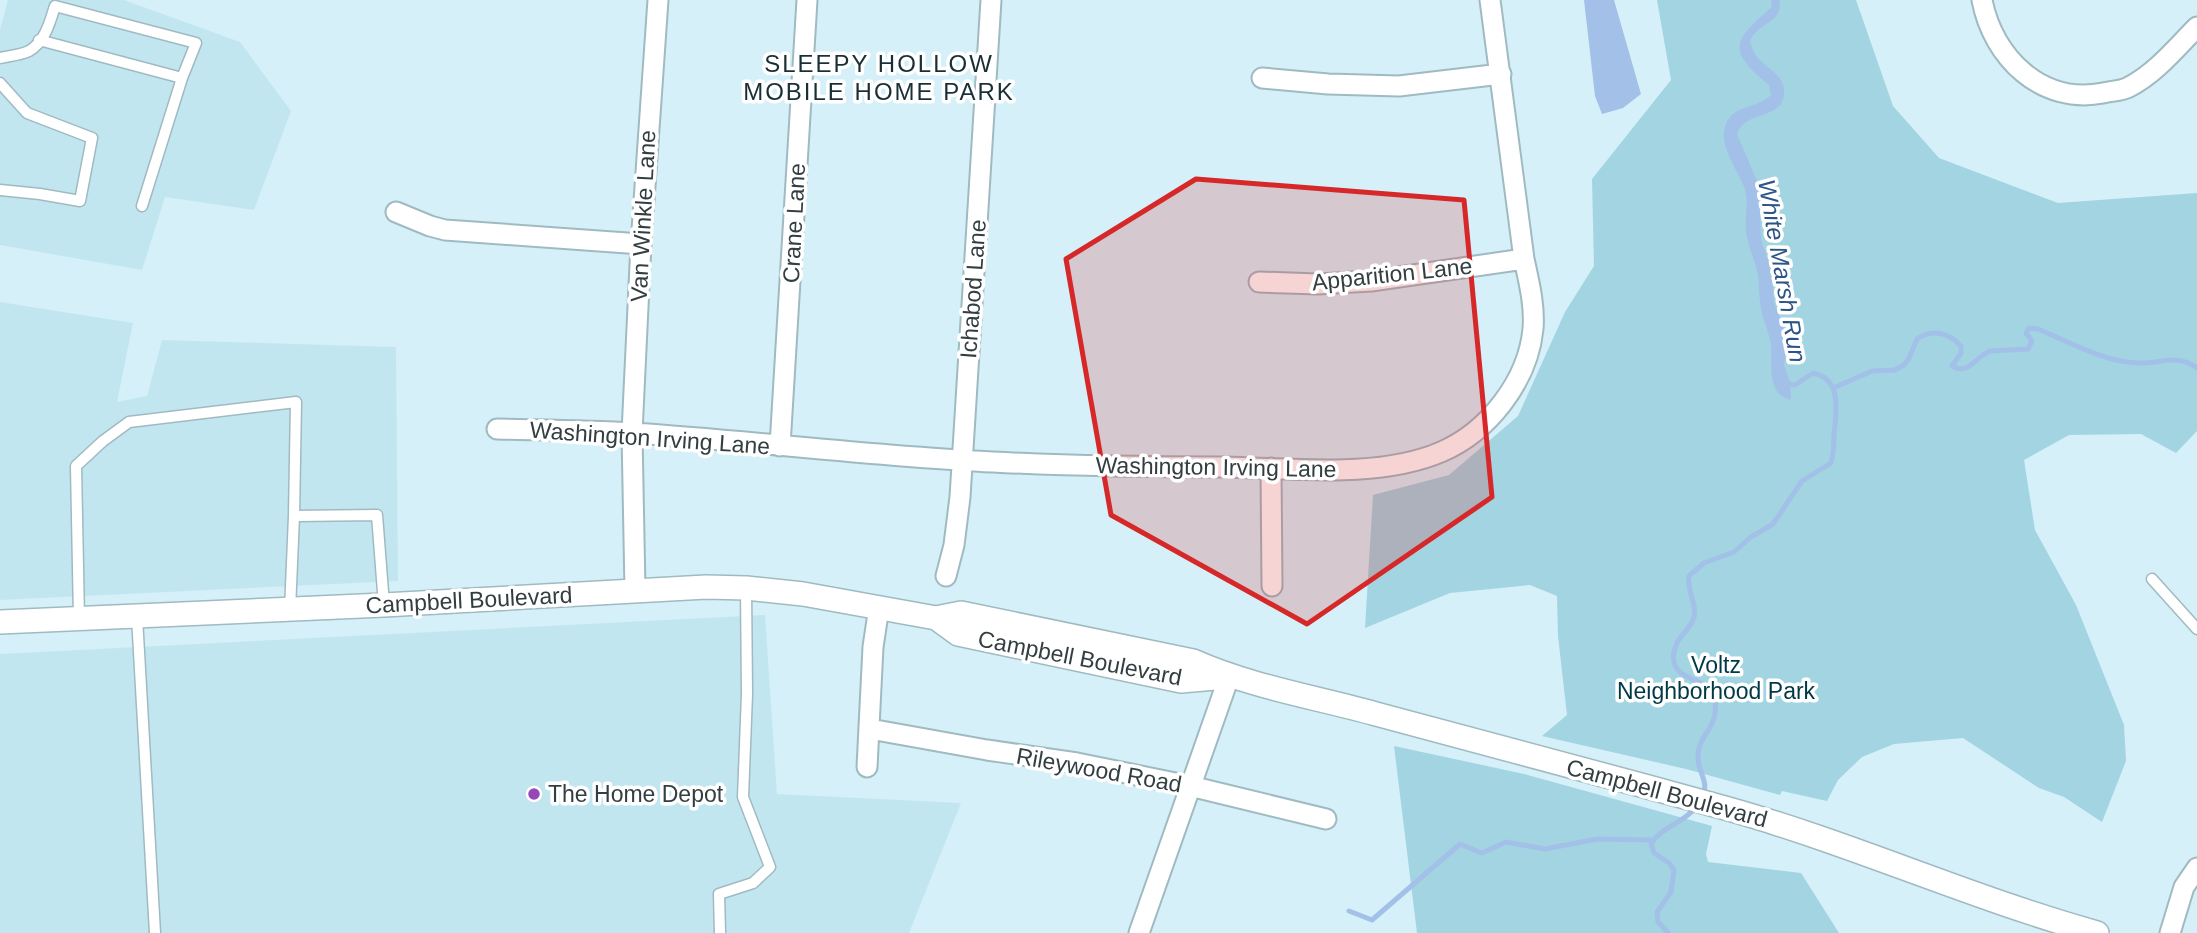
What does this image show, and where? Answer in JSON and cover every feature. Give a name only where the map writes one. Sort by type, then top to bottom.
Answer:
[{"type":"street","name":"Van Winkle Lane","points":[[635,591],[632,433],[657,0]]},
{"type":"street","name":"Crane Lane","points":[[780,446],[807,0]]},
{"type":"street","name":"Ichabod Lane","points":[[946,576],[956,533],[962,459],[991,0]]},
{"type":"street","name":"Washington Irving Lane","points":[[497,429],[632,433],[962,459],[1152,468],[1348,469],[1391,466],[1443,451],[1483,426],[1504,404],[1526,356],[1533,330],[1532,297],[1524,259],[1490,0]]},
{"type":"street","points":[[1982,0],[1989,28],[2002,50],[2019,69],[2068,95],[2092,95],[2127,88],[2157,69],[2197,27]]},
{"type":"street","points":[[1262,78],[1328,84],[1399,86],[1501,74]]},
{"type":"street","points":[[396,212],[422,224],[444,230],[641,244]]},
{"type":"street","name":"Apparition Lane","points":[[1259,282],[1318,284],[1371,281],[1524,259]]},
{"type":"street","points":[[1271,468],[1272,586]]},
{"type":"street","name":"Campbell Boulevard","points":[[0,622],[290,610],[706,587],[746,588],[936,618],[961,613],[1193,661],[1229,677],[1754,816],[1844,845],[2009,906],[2097,933]]},
{"type":"street","points":[[867,767],[873,648],[878,607]]},
{"type":"street","points":[[1139,933],[1229,677]]},
{"type":"street","name":"Rileywood Road","points":[[870,729],[987,750],[1077,762],[1326,819]]},
{"type":"street","points":[[2170,933],[2184,887],[2197,868]]},
{"type":"lane","points":[[0,58],[29,51],[46,32],[55,6],[197,43],[182,78],[142,206]]},
{"type":"lane","points":[[39,40],[182,78]]},
{"type":"lane","points":[[0,83],[27,113],[92,138],[80,201],[0,190]]},
{"type":"lane","points":[[79,619],[76,466],[128,422],[296,402],[290,610]]},
{"type":"lane","points":[[294,516],[377,515],[384,605]]},
{"type":"lane","points":[[2152,579],[2197,629]]},
{"type":"lane","points":[[720,933],[719,894],[753,883],[770,867],[743,797],[747,694],[746,588]]},
{"type":"lane","points":[[137,616],[155,933]]},
{"type":"highlighted area","points":[[1196,179],[1464,200],[1492,497],[1307,624],[1111,515],[1066,259]]},
{"type":"shaded area","points":[[8,0],[124,0],[240,42],[291,111],[254,210],[165,197],[142,270],[0,245],[0,30]]},
{"type":"shaded area","points":[[1584,0],[1614,0],[1641,94],[1623,108],[1602,114],[1595,96]]},
{"type":"shaded area","name":"White Marsh Run","points":[[1771,0],[1779,0],[1778,14],[1757,31],[1750,42],[1757,57],[1781,80],[1783,100],[1772,111],[1741,126],[1737,134],[1759,186],[1761,240],[1771,269],[1774,303],[1788,338],[1784,365],[1790,382],[1791,400],[1783,397],[1774,385],[1771,345],[1761,309],[1757,270],[1747,236],[1746,192],[1727,150],[1724,135],[1728,120],[1733,114],[1771,95],[1769,85],[1746,63],[1740,46],[1749,29],[1772,7]]},
{"type":"shaded area","points":[[0,302],[133,323],[117,402],[147,396],[162,340],[396,347],[398,581],[0,600]]},
{"type":"shaded area","points":[[765,615],[777,794],[961,803],[909,933],[0,933],[0,654]]},
{"type":"green space","name":"Voltz Neighborhood Park","points":[[1657,0],[1856,0],[1893,106],[1939,158],[2058,203],[2197,193],[2197,431],[2176,453],[2141,434],[2069,435],[2024,460],[2035,530],[2076,605],[2124,725],[2126,761],[2102,822],[2064,797],[2039,788],[1963,738],[1894,744],[1862,757],[1838,780],[1827,801],[1782,791],[1780,795],[1686,769],[1542,736],[1567,715],[1558,636],[1557,596],[1530,585],[1450,593],[1365,628],[1373,495],[1449,475],[1518,416],[1565,312],[1594,266],[1592,179],[1671,80]]},
{"type":"green space","points":[[1394,746],[1524,774],[1712,826],[1706,854],[1708,862],[1801,873],[1839,933],[1417,933]]},
{"type":"waterway","points":[[1833,388],[1872,371],[1895,370],[1909,358],[1917,339],[1934,333],[1946,335],[1961,346],[1961,353],[1952,366],[1963,369],[1990,351],[2028,349],[2032,341],[2026,333],[2029,328],[2038,329],[2113,359],[2138,363],[2175,360],[2197,368]]},
{"type":"waterway","points":[[1703,796],[1705,786],[1698,758],[1699,749],[1715,712],[1712,688],[1682,674],[1674,662],[1677,643],[1692,623],[1694,615],[1689,576],[1704,563],[1734,552],[1751,537],[1773,524],[1802,481],[1831,463],[1833,456],[1836,398],[1829,382],[1823,376],[1813,373],[1795,385],[1786,384]]},
{"type":"waterway","points":[[1668,933],[1658,922],[1657,912],[1671,892],[1674,870],[1654,853],[1651,844],[1661,833],[1696,807]]},
{"type":"waterway","points":[[1349,911],[1372,920],[1460,844],[1482,853],[1506,842],[1545,849],[1597,839],[1653,840]]},
{"type":"place","name":"The Home Depot","points":[[534,794]]},
{"type":"district","name":"SLEEPY HOLLOW MOBILE HOME PARK","points":[[879,78]]}]
